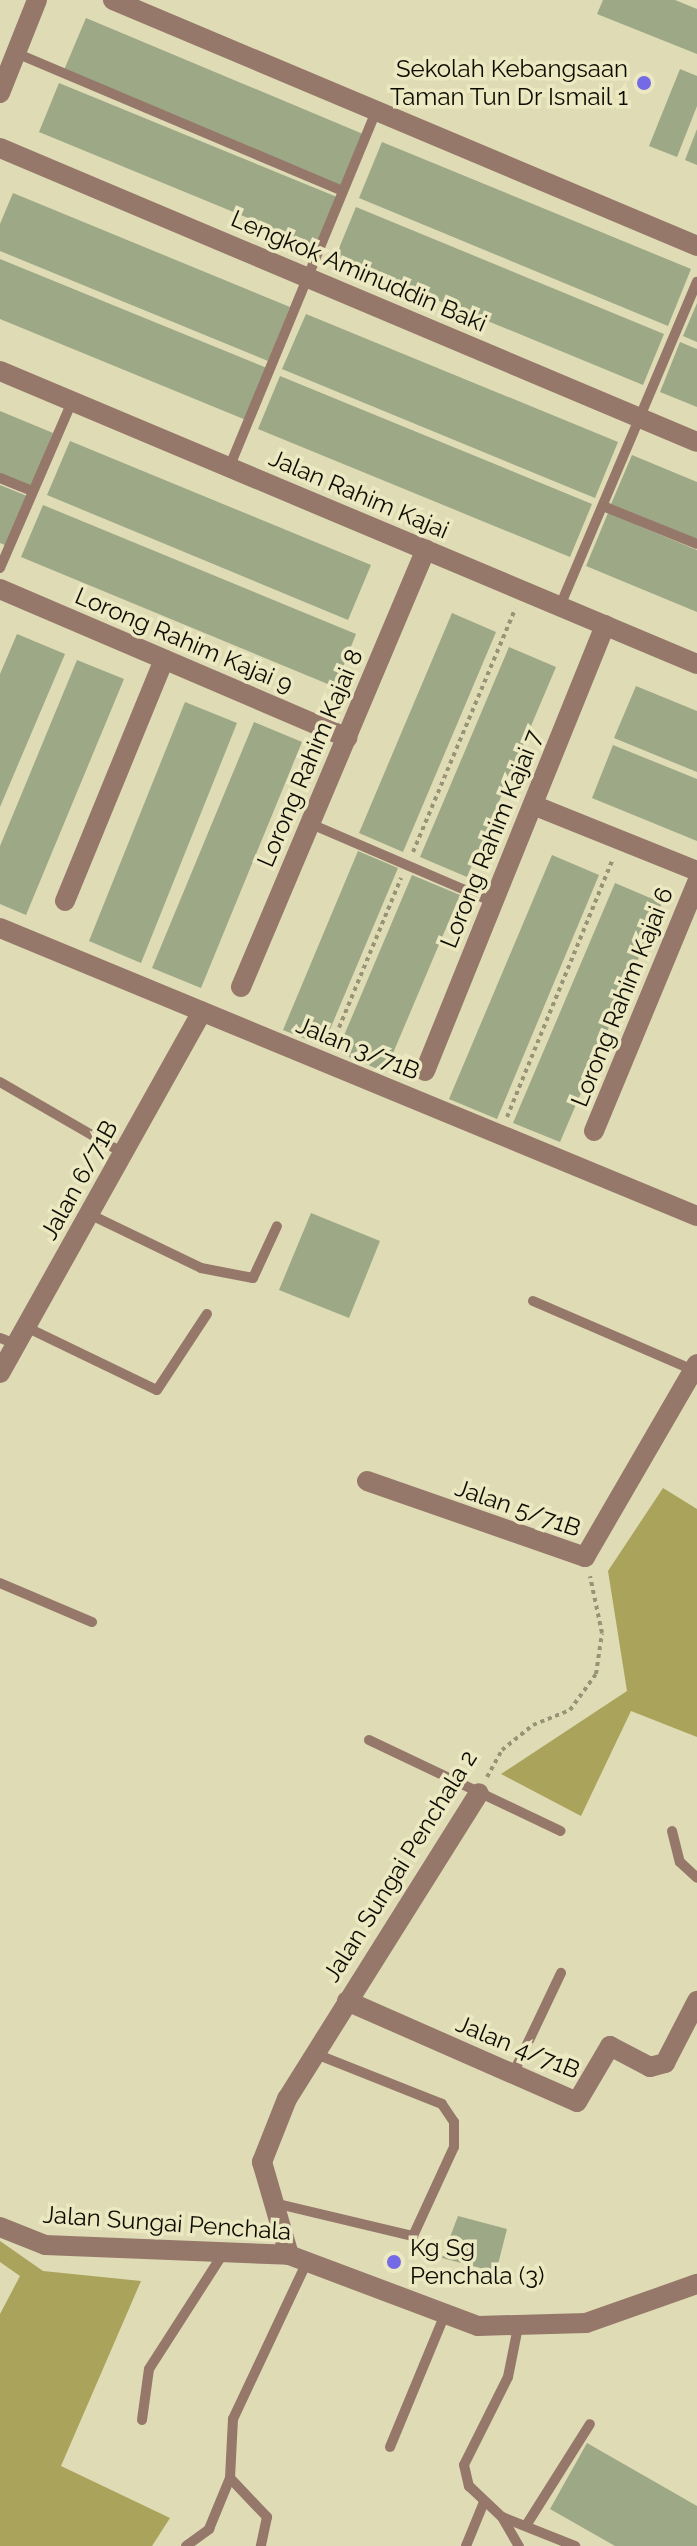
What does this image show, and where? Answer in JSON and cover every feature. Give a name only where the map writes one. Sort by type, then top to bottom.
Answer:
[{"type":"street","points":[[0,93],[37,0]]},
{"type":"street","points":[[113,0],[697,246]]},
{"type":"street","name":"Lengkok Aminuddin Baki","points":[[0,148],[697,442]]},
{"type":"street","name":"Jalan Rahim Kajai","points":[[0,371],[697,664]]},
{"type":"street","name":"Lorong Rahim Kajai 8","points":[[241,987],[426,550]]},
{"type":"street","name":"Lorong Rahim Kajai 9","points":[[0,589],[347,738]]},
{"type":"street","name":"Lorong Rahim Kajai 7","points":[[425,1071],[605,625]]},
{"type":"street","points":[[65,901],[164,660]]},
{"type":"street","points":[[533,805],[697,871]]},
{"type":"street","name":"Lorong Rahim Kajai 6","points":[[594,1131],[697,882]]},
{"type":"street","name":"Jalan 3/71B","points":[[0,928],[697,1216]]},
{"type":"street","name":"Jalan 6/71B","points":[[0,1373],[14,1336],[89,1214],[202,1012]]},
{"type":"street","name":"Jalan 5/71B","points":[[367,1481],[585,1557],[695,1367]]},
{"type":"street","name":"Jalan Sungai Penchala 2","points":[[298,2258],[272,2203],[262,2162],[314,2053],[479,1793]]},
{"type":"street","name":"Jalan 4/71B","points":[[347,2001],[577,2102],[610,2046],[650,2067],[665,2063],[697,2001]]},
{"type":"street","name":"Jalan Sungai Penchala","points":[[0,2227],[45,2245],[227,2249],[298,2258],[478,2326],[586,2323],[697,2284]]},
{"type":"lane","points":[[16,53],[342,191]]},
{"type":"lane","points":[[229,468],[376,111]]},
{"type":"lane","points":[[560,606],[697,282]]},
{"type":"lane","points":[[0,568],[72,402]]},
{"type":"lane","points":[[0,478],[33,491]]},
{"type":"lane","points":[[603,506],[697,544]]},
{"type":"lane","points":[[311,824],[493,902]]},
{"type":"lane","points":[[0,1082],[123,1153]]},
{"type":"lane","points":[[89,1214],[201,1268],[253,1278],[277,1226]]},
{"type":"lane","name":"Jalan 5/71B","points":[[533,1301],[695,1367]]},
{"type":"lane","points":[[14,1336],[157,1390],[207,1314]]},
{"type":"lane","points":[[0,1583],[92,1622]]},
{"type":"lane","points":[[369,1740],[561,1831]]},
{"type":"lane","points":[[672,1831],[680,1862],[697,1878]]},
{"type":"lane","points":[[512,2076],[561,1973]]},
{"type":"lane","points":[[272,2203],[413,2236],[454,2147],[454,2122],[442,2104],[314,2053]]},
{"type":"lane","points":[[142,2420],[149,2369],[227,2249]]},
{"type":"lane","points":[[186,2546],[209,2529],[230,2478],[233,2419],[298,2258]]},
{"type":"lane","points":[[390,2447],[445,2314]]},
{"type":"lane","points":[[518,2327],[508,2377],[464,2465],[484,2502],[502,2517],[519,2546]]},
{"type":"lane","points":[[527,2524],[590,2424]]},
{"type":"lane","points":[[230,2478],[267,2517],[261,2546]]},
{"type":"lane","points":[[466,2546],[484,2502]]},
{"type":"lane","points":[[502,2517],[527,2524],[575,2546]]},
{"type":"path","points":[[336,1035],[523,591]]},
{"type":"path","points":[[499,1134],[621,841]]},
{"type":"path","name":"Jalan Sungai Penchala 2","points":[[479,1793],[502,1750],[533,1725],[570,1710],[596,1674],[602,1633],[585,1557]]},
{"type":"shaded area","points":[[663,1488],[697,1509],[697,1737],[631,1711],[581,1816],[501,1774],[627,1691],[608,1571]]},
{"type":"shaded area","points":[[0,2241],[43,2271],[141,2281],[61,2466],[170,2518],[152,2546],[0,2546],[0,2314],[20,2276],[0,2262]]},
{"type":"building","points":[[603,0],[675,0],[697,9],[697,54],[597,14]]},
{"type":"building","points":[[86,18],[363,134],[341,186],[64,70]]},
{"type":"building","points":[[680,69],[697,76],[697,106],[677,157],[649,146]]},
{"type":"building","points":[[59,83],[337,197],[316,246],[39,132]]},
{"type":"building","points":[[697,129],[697,165],[685,160]]},
{"type":"building","points":[[382,142],[691,269],[668,326],[359,198]]},
{"type":"building","points":[[13,193],[290,307],[268,361],[0,251],[0,224]]},
{"type":"building","points":[[356,207],[664,334],[643,385],[335,258]]},
{"type":"building","points":[[0,259],[267,368],[246,420],[0,319]]},
{"type":"building","points":[[697,303],[697,342],[683,336]]},
{"type":"building","points":[[306,314],[618,442],[595,498],[282,369]]},
{"type":"building","points":[[680,342],[697,349],[697,407],[660,392]]},
{"type":"building","points":[[280,376],[592,504],[570,557],[258,429]]},
{"type":"building","points":[[0,411],[53,433],[31,487],[0,474]]},
{"type":"building","points":[[70,441],[371,565],[348,620],[47,495]]},
{"type":"building","points":[[632,455],[697,482],[697,539],[611,504]]},
{"type":"building","points":[[0,485],[27,496],[7,546],[0,543]]},
{"type":"building","points":[[43,505],[356,634],[335,687],[21,557]]},
{"type":"building","points":[[608,513],[697,550],[697,612],[586,566]]},
{"type":"building","points":[[452,613],[496,632],[403,852],[359,833]]},
{"type":"building","points":[[17,634],[65,654],[0,807],[0,674]]},
{"type":"building","points":[[509,647],[556,667],[467,877],[420,857]]},
{"type":"building","points":[[77,660],[124,679],[26,915],[0,904],[0,846]]},
{"type":"building","points":[[636,686],[697,711],[697,772],[614,738]]},
{"type":"building","points":[[185,702],[237,723],[141,963],[89,941]]},
{"type":"building","points":[[254,722],[302,742],[201,988],[152,968]]},
{"type":"building","points":[[613,745],[697,779],[697,841],[592,798]]},
{"type":"building","points":[[358,851],[398,868],[323,1046],[283,1030]]},
{"type":"building","points":[[552,855],[599,875],[497,1119],[449,1099]]},
{"type":"building","points":[[412,875],[460,895],[385,1072],[337,1052]]},
{"type":"building","points":[[615,883],[662,903],[560,1142],[513,1123]]},
{"type":"building","points":[[311,1213],[380,1241],[349,1318],[279,1290]]},
{"type":"building","points":[[458,2216],[507,2229],[496,2272],[442,2258]]},
{"type":"building","points":[[587,2443],[697,2506],[697,2546],[615,2546],[550,2509]]},
{"type":"place","name":"Sekolah Kebangsaan Taman Tun Dr Ismail 1","points":[[644,83]]},
{"type":"place","name":"Kg Sg Penchala (3)","points":[[394,2262]]}]
